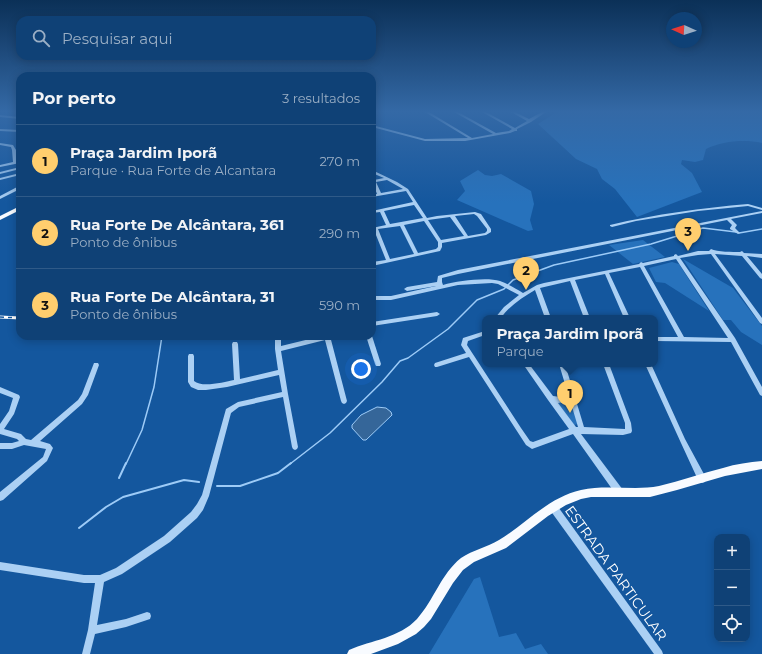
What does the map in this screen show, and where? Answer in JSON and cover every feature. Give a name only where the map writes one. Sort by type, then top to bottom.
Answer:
[{"type":"main road","points":[[0,218],[16,210]]},
{"type":"main road","points":[[353,654],[402,637],[412,630],[427,616],[454,574],[466,561],[502,544],[561,501],[588,493],[651,491],[702,479],[720,473],[762,465]]},
{"type":"street","points":[[0,144],[10,145],[14,150],[14,163]]},
{"type":"street","points":[[0,163],[14,163]]},
{"type":"street","points":[[0,166],[14,163]]},
{"type":"street","points":[[0,173],[16,169]]},
{"type":"street","points":[[376,173],[407,190],[440,242],[440,247],[438,250],[376,263]]},
{"type":"street","points":[[1,179],[16,175]]},
{"type":"street","points":[[376,181],[387,179]]},
{"type":"street","points":[[376,187],[380,195]]},
{"type":"street","points":[[0,198],[16,189]]},
{"type":"street","points":[[376,196],[407,190]]},
{"type":"street","points":[[376,210],[416,203]]},
{"type":"street","points":[[612,226],[636,220],[698,210],[748,205],[762,211]]},
{"type":"street","points":[[381,210],[389,226]]},
{"type":"street","points":[[441,285],[439,279],[440,277],[458,272],[762,211]]},
{"type":"street","points":[[376,229],[437,217],[476,213],[489,229],[486,234],[440,242]]},
{"type":"street","points":[[452,216],[466,237]]},
{"type":"street","points":[[728,219],[735,225],[732,228],[738,233]]},
{"type":"street","points":[[402,224],[417,255]]},
{"type":"street","points":[[376,233],[390,261]]},
{"type":"street","points":[[711,251],[762,322]]},
{"type":"street","points":[[500,315],[523,296],[537,288],[572,279],[676,256],[711,251],[762,256]]},
{"type":"street","points":[[742,253],[762,277]]},
{"type":"street","points":[[676,256],[732,340],[762,394]]},
{"type":"street","points":[[641,264],[682,339]]},
{"type":"street","points":[[606,272],[626,315]]},
{"type":"street","points":[[572,279],[586,315]]},
{"type":"street","points":[[407,289],[492,281],[500,283],[523,296]]},
{"type":"street","points":[[376,298],[391,298],[441,285]]},
{"type":"street","points":[[537,288],[547,315]]},
{"type":"street","points":[[376,323],[437,314]]},
{"type":"street","points":[[482,334],[468,338],[464,343],[531,446],[574,430],[630,431],[607,367]]},
{"type":"street","points":[[658,339],[732,340]]},
{"type":"street","points":[[278,340],[281,372],[295,447]]},
{"type":"street","points":[[278,349],[312,340]]},
{"type":"street","points":[[328,340],[344,401]]},
{"type":"street","points":[[371,340],[378,364]]},
{"type":"street","points":[[235,344],[237,381]]},
{"type":"street","points":[[437,365],[470,354]]},
{"type":"street","points":[[191,356],[190,377],[192,384],[198,387],[205,387],[281,372]]},
{"type":"street","points":[[33,443],[85,396],[96,365]]},
{"type":"street","points":[[528,367],[621,493]]},
{"type":"street","points":[[563,367],[582,431]]},
{"type":"street","points":[[649,367],[702,479]]},
{"type":"street","points":[[0,390],[17,397],[12,412],[0,430],[19,436],[24,442]]},
{"type":"street","points":[[0,566],[84,579],[100,579],[119,571],[167,539],[188,521],[200,507],[205,496],[226,416],[232,408],[238,405],[285,394]]},
{"type":"street","points":[[550,398],[561,400],[567,399],[571,395]]},
{"type":"street","points":[[0,446],[12,446],[24,442],[48,446],[50,451],[45,459],[0,497]]},
{"type":"street","name":"ESTRADA PARTICULAR","points":[[553,507],[659,654]]},
{"type":"street","points":[[86,654],[92,630],[100,579]]},
{"type":"street","points":[[92,630],[126,623],[147,616]]},
{"type":"shaded area","points":[[558,143],[730,143],[706,149],[703,160],[695,162],[682,160],[681,164],[692,173],[702,192],[637,217],[615,189],[602,179],[597,169],[576,159]]},
{"type":"shaded area","points":[[478,170],[485,175],[492,176],[501,174],[531,191],[534,204],[530,220],[533,230],[528,231],[457,200],[465,191],[460,181]]},
{"type":"shaded area","points":[[643,240],[665,257],[633,264],[609,245]]},
{"type":"shaded area","points":[[683,259],[733,288],[762,326],[762,345],[741,332],[731,320],[723,320]]},
{"type":"shaded area","points":[[672,262],[679,264],[709,311],[665,283],[656,282],[649,268]]},
{"type":"shaded area","points":[[571,399],[578,424],[574,425],[556,401],[564,402]]},
{"type":"shaded area","points":[[377,407],[386,408],[392,415],[366,440],[363,440],[352,428],[352,425],[361,415]]},
{"type":"shaded area","points":[[480,577],[499,637],[516,633],[525,649],[541,644],[548,654],[429,654],[474,579]]},
{"type":"waterway","points":[[290,464],[330,433],[382,382],[400,361],[408,358],[448,329],[477,300],[504,289],[513,280],[554,265],[651,244],[703,228],[736,232]]},
{"type":"waterway","points":[[739,233],[762,229]]},
{"type":"waterway","points":[[126,464],[142,430],[154,387],[161,340]]},
{"type":"waterway","points":[[119,478],[126,463]]},
{"type":"waterway","points":[[217,486],[240,486],[278,473],[291,463]]},
{"type":"waterway","points":[[79,528],[106,507],[123,497],[184,480],[199,482]]},
{"type":"railway","points":[[0,317],[16,318]]},
{"type":"place","name":"Rua Forte De Alcântara, 31","points":[[688,251]]},
{"type":"place","name":"Rua Forte De Alcântara, 361","points":[[526,290]]},
{"type":"place","name":"Praça Jardim Iporã","points":[[570,413]]}]
